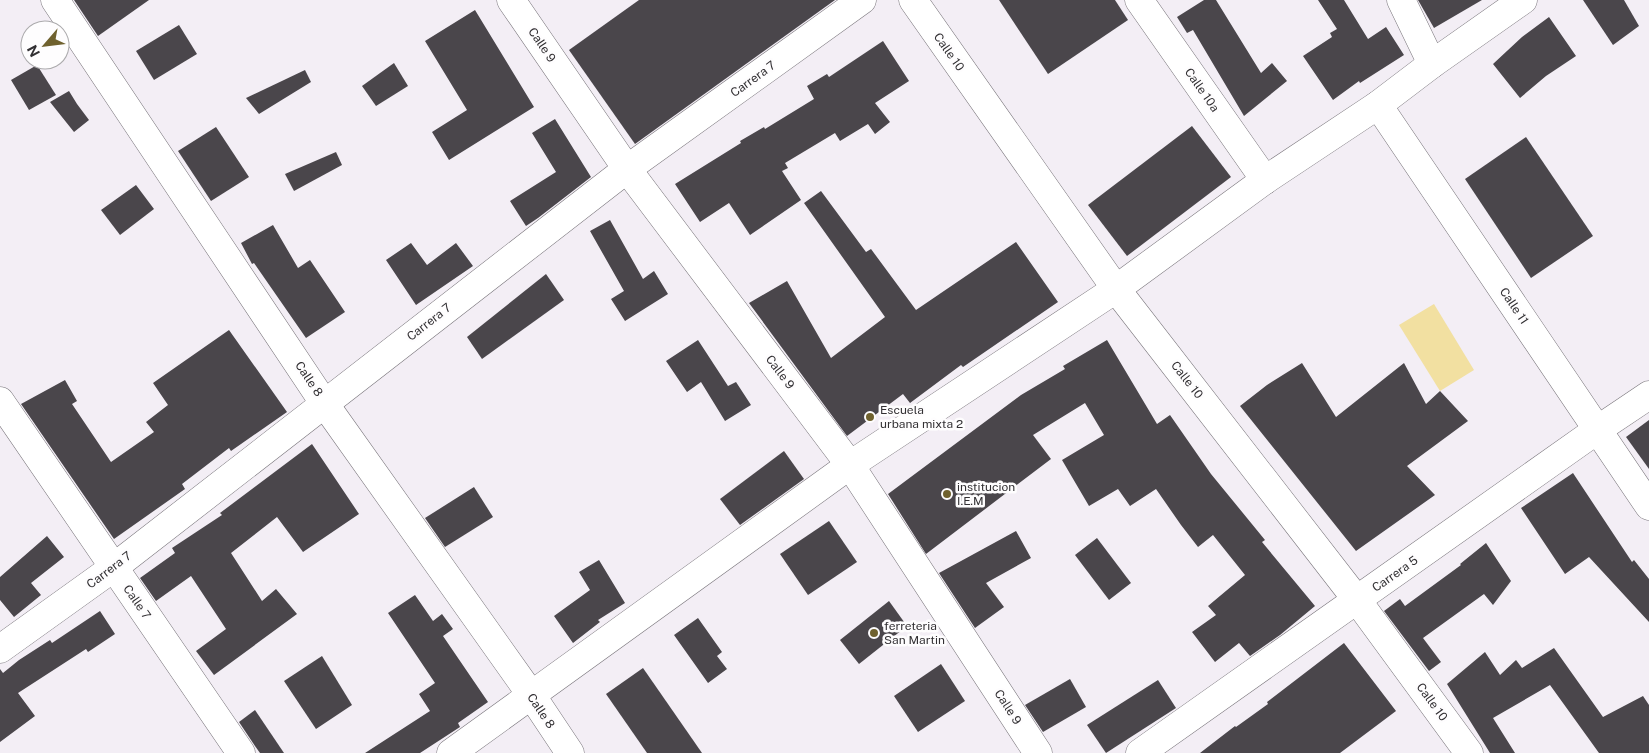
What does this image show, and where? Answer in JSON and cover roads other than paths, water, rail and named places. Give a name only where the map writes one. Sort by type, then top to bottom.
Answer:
[{"type":"street","name":"Calle 8","points":[[55,0],[324,403],[532,696],[570,753]]},
{"type":"street","name":"Calle 9","points":[[511,0],[627,169],[850,465],[1038,753]]},
{"type":"street","name":"Carrera 7","points":[[0,649],[113,568],[627,169],[862,0]]},
{"type":"street","name":"Calle 10","points":[[913,0],[1116,288],[1358,600],[1469,753]]},
{"type":"street","name":"Calle 10a","points":[[1139,0],[1266,180]]},
{"type":"street","points":[[1400,0],[1432,64]]},
{"type":"street","points":[[451,753],[850,465],[1116,288],[1266,180],[1378,104],[1523,0]]},
{"type":"street","name":"Calle 11","points":[[1378,104],[1649,506]]},
{"type":"street","name":"Carrera 5","points":[[1140,753],[1597,430],[1649,396]]},
{"type":"street","name":"Calle 7","points":[[0,401],[241,753]]},
{"type":"place","name":"Escuela urbana mixta 2","points":[[870,417]]},
{"type":"place","name":"institucion I.E.M","points":[[947,494]]},
{"type":"place","name":"ferreteria San Martin","points":[[874,633]]}]
